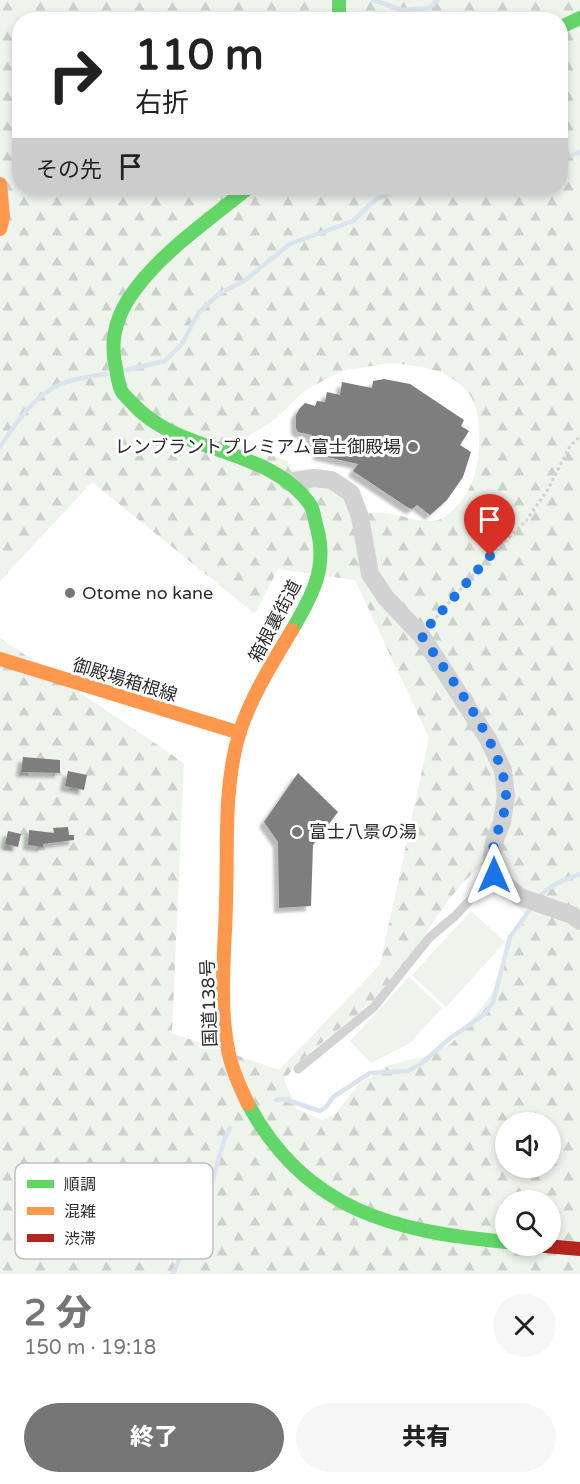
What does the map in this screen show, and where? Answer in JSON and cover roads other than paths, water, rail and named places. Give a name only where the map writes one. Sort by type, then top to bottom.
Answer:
[{"type":"main road","points":[[0,184],[3,218],[0,229]]},
{"type":"main road","name":"箱根裏街道","points":[[240,195],[140,283],[116,322],[112,359],[117,385],[142,416],[191,441],[242,458],[268,470],[288,482],[305,498],[316,517],[322,541],[321,565],[315,589],[255,698],[240,733]]},
{"type":"main road","name":"御殿場箱根線","points":[[0,659],[240,733]]},
{"type":"main road","name":"国道138号","points":[[240,733],[230,798],[224,1009],[227,1045],[237,1079],[252,1112],[272,1143],[296,1170],[323,1193],[353,1210],[386,1223],[423,1232],[495,1241]]},
{"type":"main road","points":[[561,1247],[580,1249]]},
{"type":"street","points":[[288,482],[314,478],[331,480],[351,494],[360,516],[370,574],[386,598],[421,635],[475,717],[503,770],[506,796],[502,822],[494,842],[492,855],[494,875],[520,897],[572,915],[580,921]]},
{"type":"lane","points":[[298,1069],[374,1007],[429,938],[455,916],[494,875]]},
{"type":"waterway","points":[[373,0],[402,10],[429,8],[438,0]]},
{"type":"waterway","points":[[568,156],[580,152]]},
{"type":"waterway","points":[[126,370],[165,361],[182,344],[199,312],[220,293],[244,281],[290,244],[353,221],[375,200],[386,195]]},
{"type":"waterway","points":[[0,447],[26,411],[42,395],[72,380],[106,374]]},
{"type":"waterway","points":[[539,898],[552,886],[580,874]]},
{"type":"waterway","points":[[276,1100],[284,1099],[320,1111],[333,1097],[370,1073],[408,1071],[421,1064],[449,1039],[485,1014],[493,1002],[510,937],[532,907]]},
{"type":"waterway","points":[[213,1178],[230,1128]]},
{"type":"waterway","points":[[173,1274],[179,1259]]},
{"type":"place","name":"レンブラントプレミアム富士御殿場","points":[[413,447]]},
{"type":"place","name":"Otome no kane","points":[[70,593]]},
{"type":"place","name":"富士八景の湯","points":[[297,832]]}]
